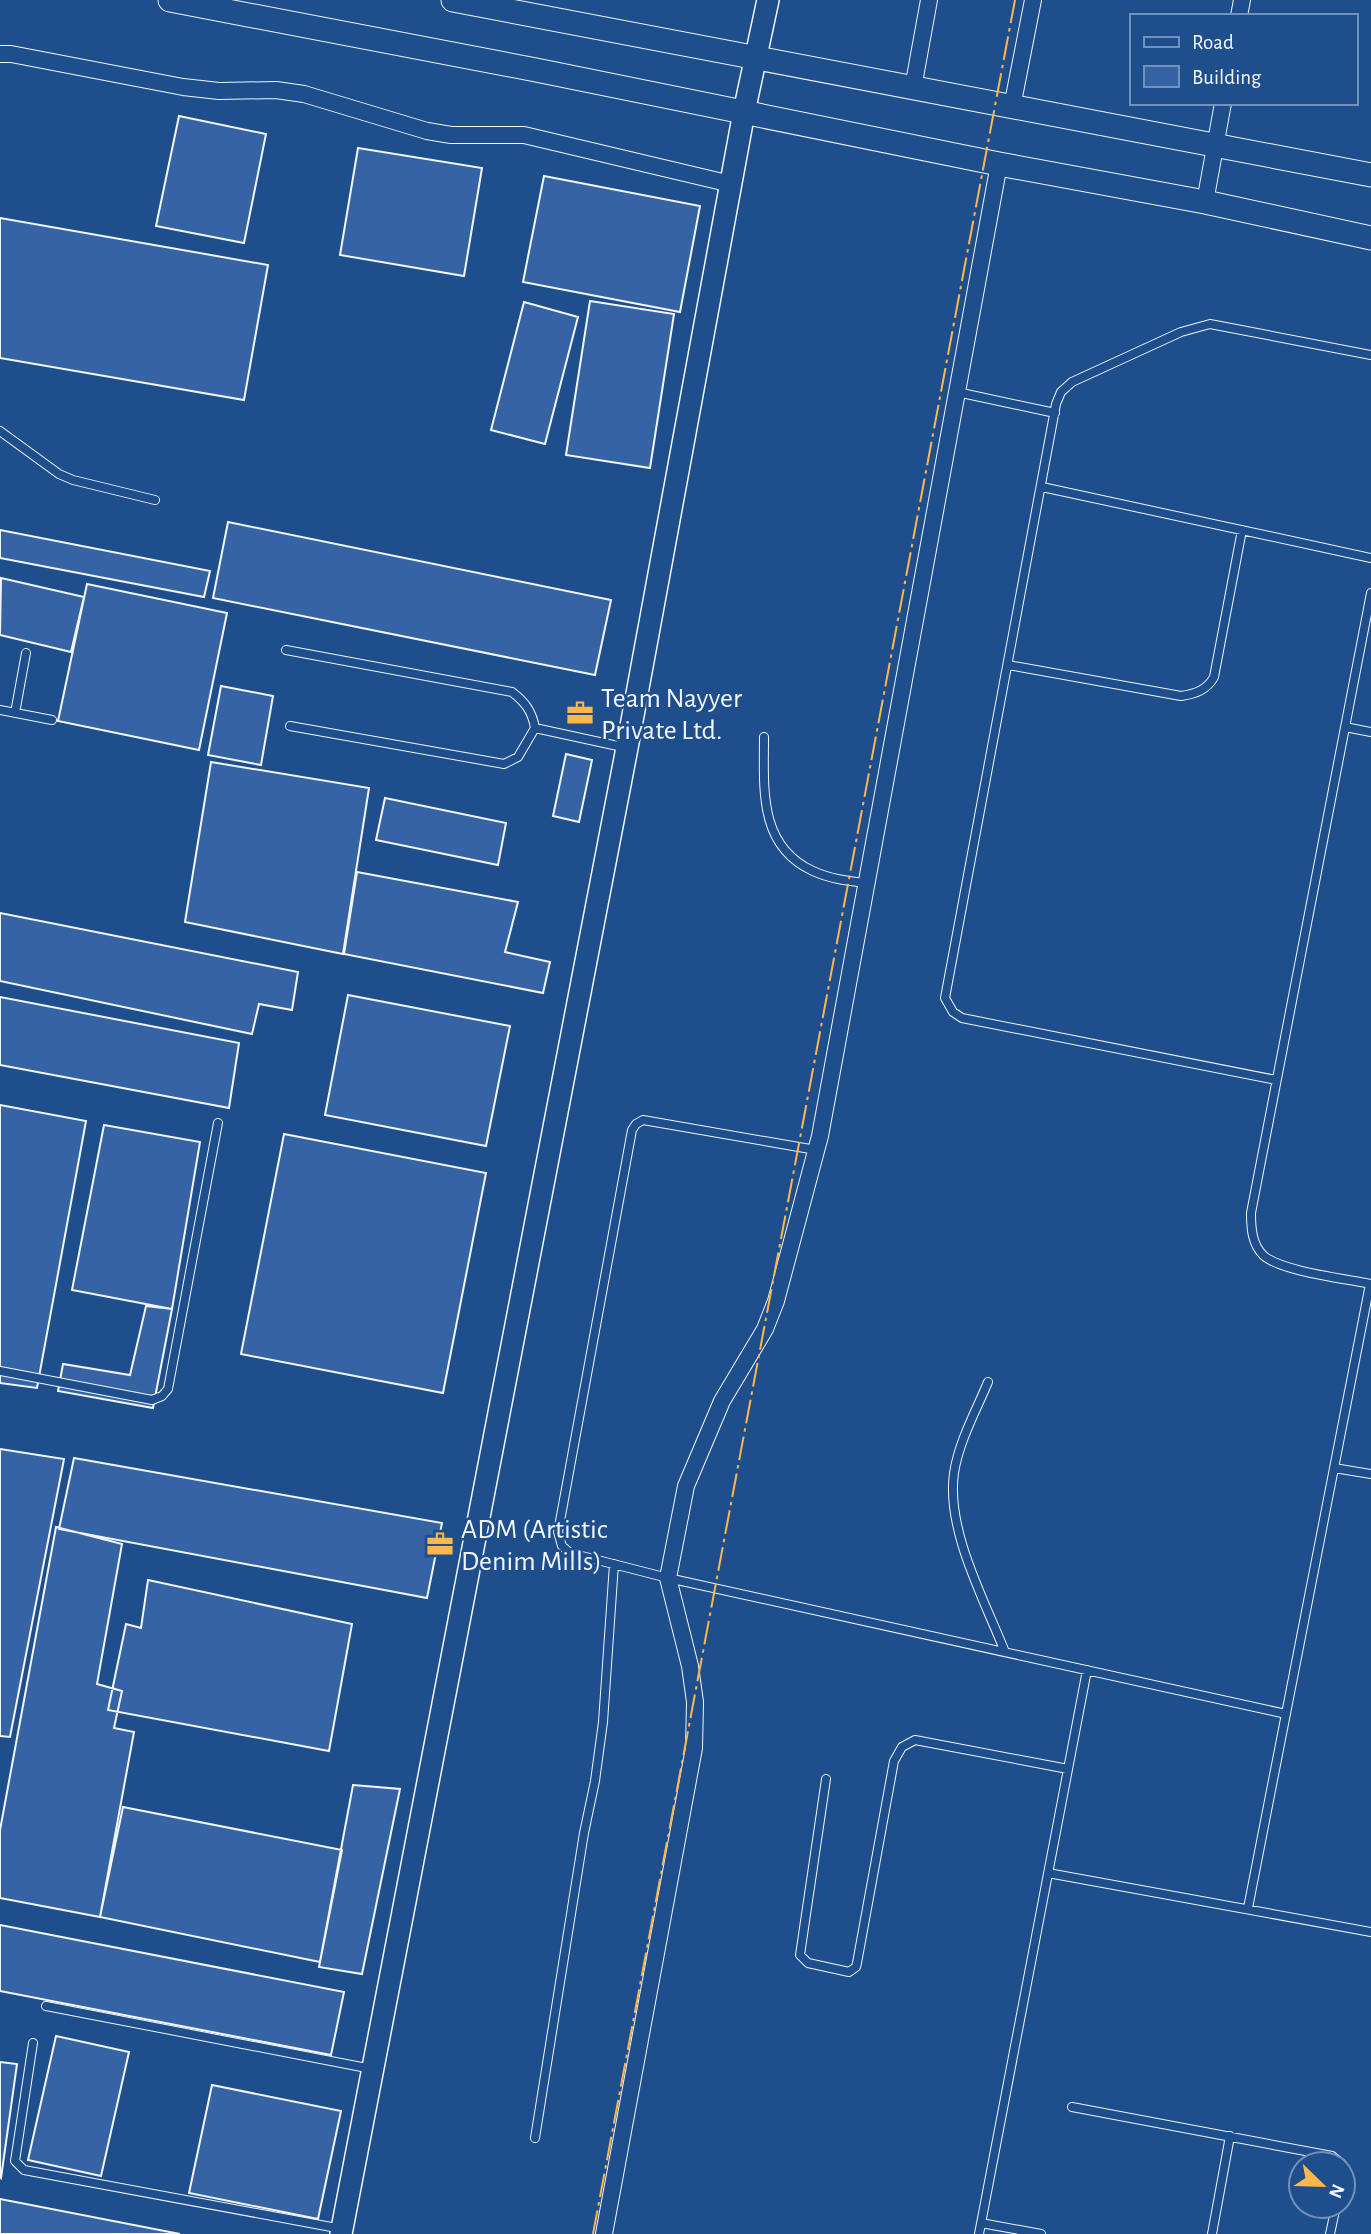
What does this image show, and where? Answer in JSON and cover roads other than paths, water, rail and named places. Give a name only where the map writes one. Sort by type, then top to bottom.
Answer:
[{"type":"main road","points":[[170,0],[999,164],[1205,202],[1371,238]]},
{"type":"main road","points":[[461,1],[1371,175]]},
{"type":"street","points":[[341,2232],[627,748],[744,112],[768,0]]},
{"type":"street","points":[[913,88],[929,0]]},
{"type":"street","points":[[1012,107],[1032,0]]},
{"type":"street","points":[[0,54],[183,87],[219,91],[276,90],[304,94],[427,131],[451,135],[524,135],[731,184]]},
{"type":"street","points":[[1205,202],[1223,105]]},
{"type":"street","points":[[604,2234],[694,1748],[695,1702],[690,1666],[668,1578],[686,1486],[722,1401],[765,1329],[776,1301],[816,1150],[999,164]]},
{"type":"lane","points":[[1276,1080],[962,1018],[953,1013],[944,998],[1061,392],[1072,382],[1197,326],[1210,324],[1371,355]]},
{"type":"lane","points":[[957,392],[1055,413]]},
{"type":"lane","points":[[0,431],[59,474],[155,500]]},
{"type":"lane","points":[[1042,487],[1371,558]]},
{"type":"lane","points":[[1008,665],[1181,696],[1203,689],[1210,684],[1213,677],[1242,530]]},
{"type":"lane","points":[[1248,1908],[1370,1284],[1280,1265],[1263,1255],[1252,1235],[1251,1213],[1371,593]]},
{"type":"lane","points":[[286,650],[512,692],[524,701],[532,713],[535,728],[518,757],[504,764],[290,726]]},
{"type":"lane","points":[[15,713],[26,653]]},
{"type":"lane","points":[[0,710],[52,720]]},
{"type":"lane","points":[[1345,727],[1371,732]]},
{"type":"lane","points":[[535,728],[627,748]]},
{"type":"lane","points":[[764,737],[764,796],[771,830],[782,846],[787,853],[812,871],[866,883]]},
{"type":"lane","points":[[816,1150],[643,1120],[632,1130],[558,1532],[562,1546],[570,1553],[668,1578],[1286,1714]]},
{"type":"lane","points":[[0,1371],[152,1400],[168,1389],[218,1123]]},
{"type":"lane","points":[[988,1382],[961,1444],[954,1474],[954,1510],[959,1536],[1005,1652]]},
{"type":"lane","points":[[1334,1468],[1371,1474]]},
{"type":"lane","points":[[535,2138],[584,1833],[597,1769],[614,1564]]},
{"type":"lane","points":[[979,2234],[1087,1670]]},
{"type":"lane","points":[[826,1779],[800,1955],[808,1963],[849,1972],[857,1963],[894,1761],[902,1747],[915,1740],[1068,1769]]},
{"type":"lane","points":[[1048,1874],[1371,1932]]},
{"type":"lane","points":[[46,2006],[372,2069]]},
{"type":"lane","points":[[33,2043],[15,2161],[24,2170],[341,2232]]},
{"type":"lane","points":[[1072,2107],[1298,2150]]},
{"type":"lane","points":[[1212,2234],[1230,2136]]},
{"type":"lane","points":[[981,2223],[1041,2234]]},
{"type":"place","name":"Team Nayyer Private Ltd.","points":[[580,713]]},
{"type":"place","name":"ADM (Artistic Denim Mills)","points":[[440,1544]]}]
